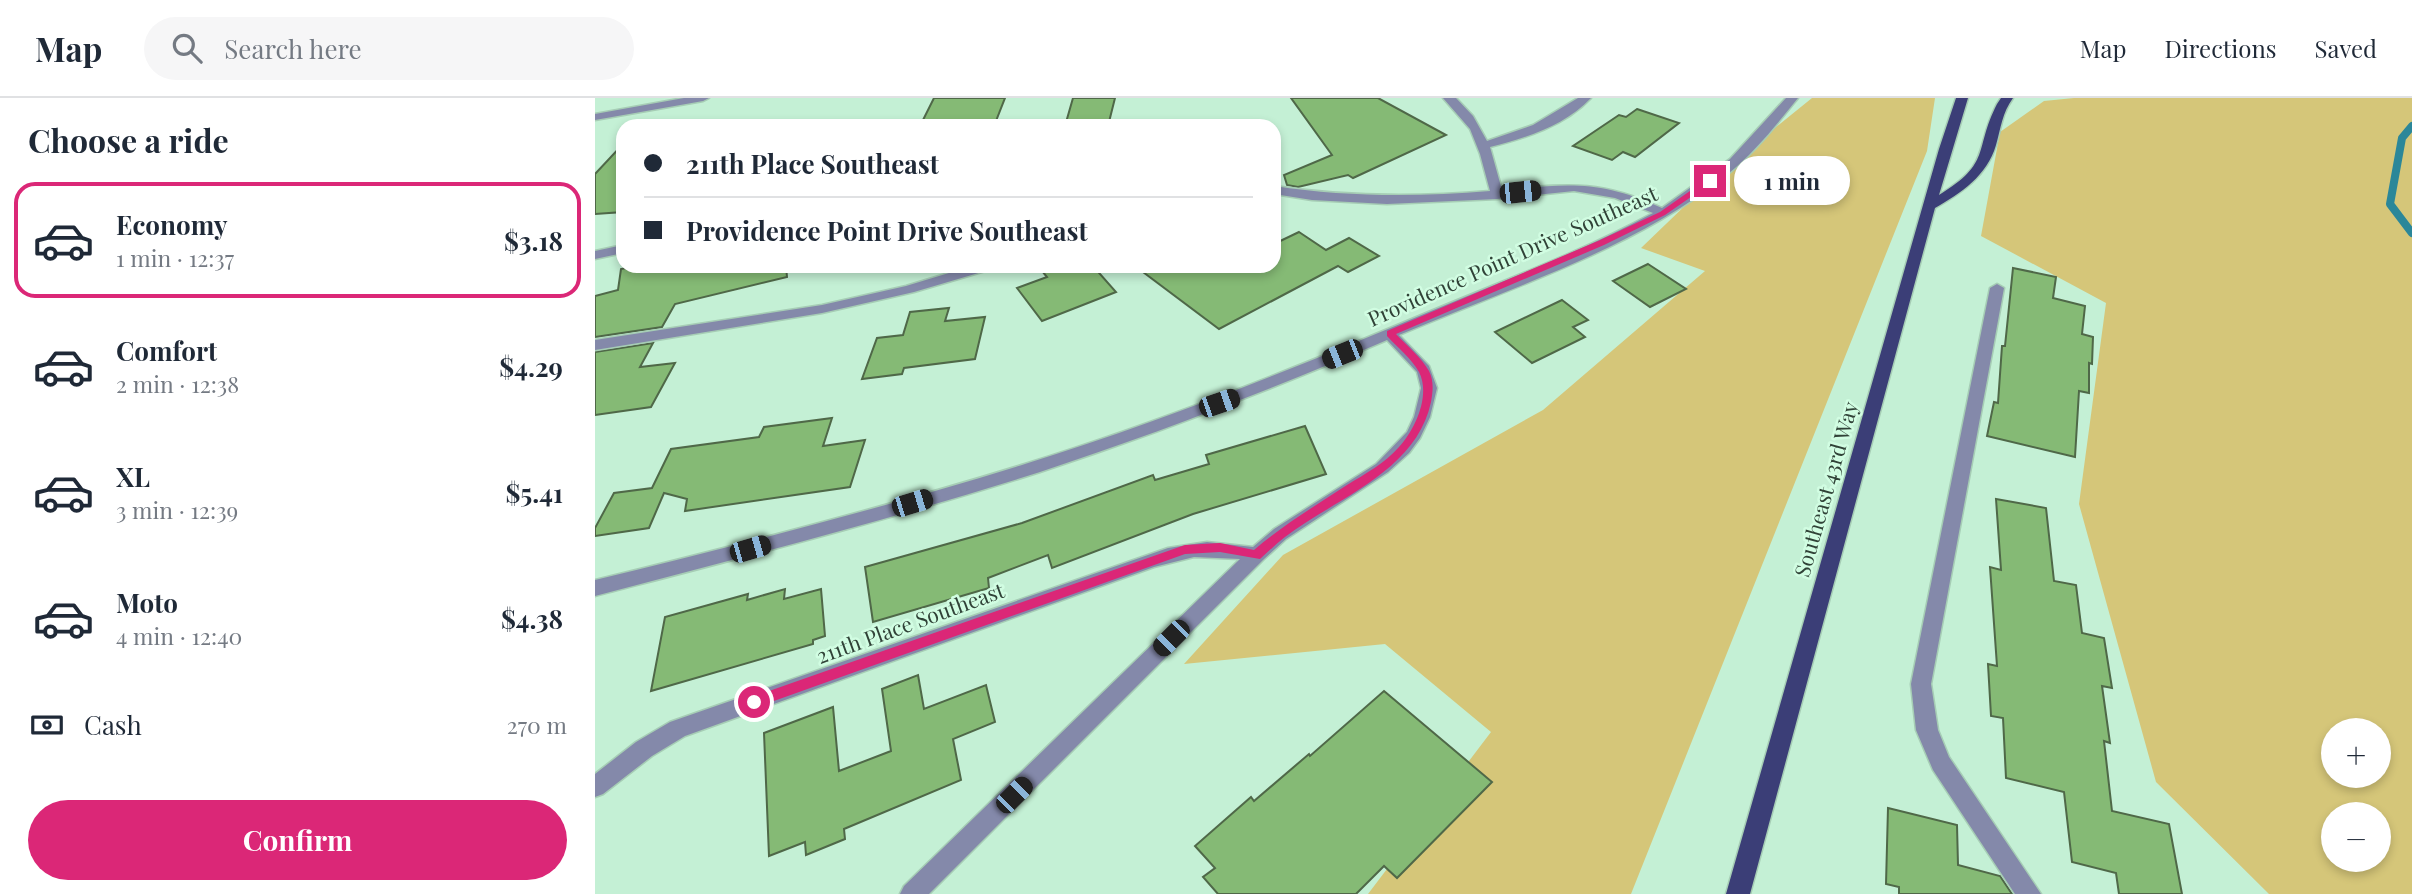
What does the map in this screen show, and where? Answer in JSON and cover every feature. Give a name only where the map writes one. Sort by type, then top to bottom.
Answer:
[{"type":"main road","name":"Southeast 43rd Way","points":[[1738,894],[1962,98]]},
{"type":"main road","points":[[1931,205],[1961,187],[1976,173],[1987,156],[2001,105],[2007,98]]},
{"type":"street","points":[[595,117],[703,98]]},
{"type":"street","points":[[1449,98],[1462,108],[1474,124],[1484,145],[1497,195]]},
{"type":"street","points":[[1484,145],[1521,136],[1573,108],[1585,98]]},
{"type":"street","name":"Providence Point Drive Southeast","points":[[595,588],[762,545],[1092,448],[1245,394],[1601,243],[1663,213],[1724,171],[1746,151],[1777,106],[1792,98]]},
{"type":"street","points":[[1281,191],[1331,199],[1380,202],[1593,188],[1630,198],[1663,213]]},
{"type":"street","points":[[595,255],[616,250]]},
{"type":"street","points":[[595,345],[822,309],[909,289],[963,273]]},
{"type":"street","points":[[1997,288],[1921,684],[1927,730],[1941,763],[2029,894]]},
{"type":"street","points":[[912,894],[1256,555],[1280,534],[1382,468],[1403,449],[1422,417],[1429,388],[1424,370],[1390,334]]},
{"type":"street","name":"211th Place Southeast","points":[[595,787],[644,749],[678,729],[1134,566],[1185,550],[1205,547],[1256,555]]},
{"type":"shaded area","points":[[1812,98],[1935,98],[1927,151],[1631,894],[1368,894],[1491,732],[1385,644],[1184,664],[1283,555],[1543,410],[1705,271],[1641,248],[1718,174]]},
{"type":"shaded area","points":[[2074,98],[2412,98],[2412,894],[2269,894],[2156,782],[2079,504],[2106,303],[1981,236],[2000,132],[2044,101]]},
{"type":"building","points":[[934,98],[1005,98],[997,119],[924,119]]},
{"type":"building","points":[[1073,98],[1115,98],[1110,119],[1067,119]]},
{"type":"building","points":[[1291,98],[1378,98],[1446,135],[1353,178],[1348,175],[1298,187],[1287,185],[1284,175],[1332,155]]},
{"type":"building","points":[[1637,109],[1679,123],[1635,157],[1623,152],[1612,160],[1573,146],[1619,115],[1626,117]]},
{"type":"building","points":[[616,152],[616,212],[595,214],[595,174]]},
{"type":"building","points":[[1299,232],[1326,250],[1349,238],[1379,256],[1348,272],[1338,266],[1219,329],[1144,273],[1281,273],[1281,241]]},
{"type":"building","points":[[1648,264],[1686,289],[1650,307],[1613,281]]},
{"type":"building","points":[[2013,268],[2056,277],[2053,298],[2085,306],[2082,334],[2093,337],[2092,364],[2089,363],[2089,393],[2079,391],[2075,457],[1987,436],[1994,402],[1998,403],[2002,346],[2005,346]]},
{"type":"building","points":[[620,273],[787,273],[787,277],[675,304],[662,327],[595,337],[595,296],[618,290]]},
{"type":"building","points":[[1044,273],[1099,273],[1116,292],[1042,321],[1017,288],[1047,277]]},
{"type":"building","points":[[1562,300],[1588,320],[1573,327],[1585,337],[1532,363],[1495,332]]},
{"type":"building","points":[[949,308],[945,321],[985,317],[975,359],[904,368],[902,374],[862,379],[877,338],[903,335],[910,312]]},
{"type":"building","points":[[653,343],[640,367],[675,363],[651,407],[595,415],[595,352]]},
{"type":"building","points":[[832,418],[823,446],[865,440],[850,487],[685,511],[687,499],[664,493],[649,528],[595,536],[595,528],[614,493],[652,488],[671,449],[759,437],[764,427]]},
{"type":"building","points":[[1305,426],[1326,474],[1193,514],[1052,568],[1048,555],[988,578],[989,588],[873,622],[865,567],[1022,523],[1153,475],[1155,480],[1209,464],[1206,455]]},
{"type":"building","points":[[1996,499],[2046,508],[2054,581],[2076,585],[2082,633],[2104,638],[2112,688],[2102,686],[2110,743],[2104,741],[2112,811],[2169,824],[2182,894],[2119,894],[2116,873],[2072,862],[2064,792],[2006,778],[2003,718],[1991,716],[1988,664],[1997,666],[1990,567],[2001,570]]},
{"type":"building","points":[[785,589],[784,599],[821,589],[825,636],[813,640],[813,644],[651,691],[665,617],[748,594],[747,600]]},
{"type":"building","points":[[918,675],[924,709],[986,685],[995,722],[953,739],[961,780],[844,829],[845,839],[806,855],[805,842],[769,856],[764,733],[833,707],[839,771],[891,751],[882,689]]},
{"type":"building","points":[[1384,691],[1492,782],[1397,878],[1384,866],[1356,894],[1218,894],[1203,877],[1215,868],[1195,846],[1251,797],[1254,801],[1309,754],[1310,756]]},
{"type":"building","points":[[1888,808],[1957,825],[1958,865],[2000,876],[2012,894],[1899,894],[1899,887],[1886,884]]},
{"type":"waterway","points":[[2412,126],[2402,138],[2390,204],[2412,233]]},
{"type":"route","points":[[754,702],[1185,550],[1220,548],[1256,555],[1280,534],[1382,468],[1403,449],[1414,434],[1422,417],[1429,388],[1424,370],[1390,334],[1601,243],[1663,213],[1710,181]]}]
